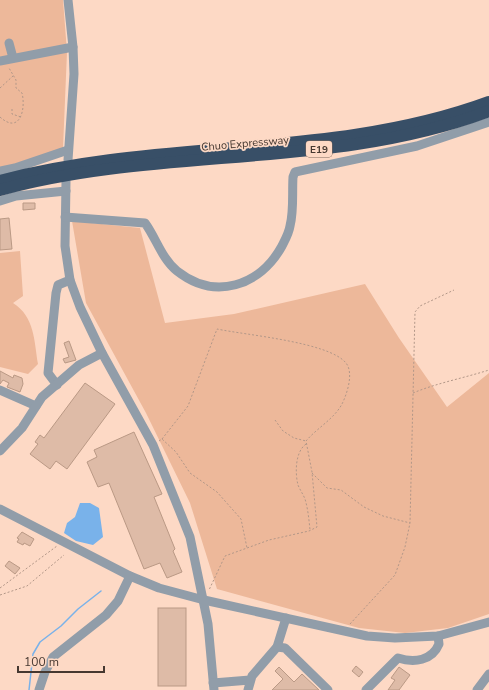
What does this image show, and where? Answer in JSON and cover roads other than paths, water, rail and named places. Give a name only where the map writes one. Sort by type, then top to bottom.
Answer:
[{"type":"highway","name":"Chuo Expressway","points":[[0,181],[100,161],[328,140],[431,121],[489,102]]},
{"type":"highway","name":"Chuo Expressway","points":[[0,190],[62,176],[102,170],[329,148],[389,139],[433,129],[489,111]]},
{"type":"street","points":[[68,0],[73,47],[73,80],[68,160]]},
{"type":"street","points":[[9,43],[7,59],[73,47]]},
{"type":"street","points":[[65,217],[145,223],[167,260],[175,269],[187,278],[196,283],[216,287],[242,284],[253,279],[266,268],[278,254],[290,226],[293,177],[295,172],[417,146],[489,122]]},
{"type":"street","points":[[0,170],[15,168],[68,150]]},
{"type":"street","points":[[66,181],[65,246],[70,280],[80,307],[102,353],[153,444],[190,537],[204,600],[212,656],[214,686],[250,680]]},
{"type":"street","points":[[0,201],[16,196],[66,191]]},
{"type":"street","points":[[57,385],[48,373],[56,293],[58,285],[70,280]]},
{"type":"street","points":[[0,451],[22,428],[42,397],[79,366],[102,353]]},
{"type":"street","points":[[0,390],[36,406]]},
{"type":"street","points":[[0,509],[130,576],[159,588],[204,600],[367,636],[396,638],[438,636],[489,622]]},
{"type":"street","points":[[39,690],[45,672],[53,657],[106,615],[118,601],[130,576]]},
{"type":"street","points":[[248,690],[252,676],[277,647],[286,618]]},
{"type":"street","points":[[380,690],[370,687],[398,658],[415,661],[431,656],[439,644],[438,636]]},
{"type":"street","points":[[277,647],[285,648],[328,690]]},
{"type":"street","points":[[477,690],[489,674]]},
{"type":"water","points":[[80,503],[90,503],[99,508],[103,537],[93,545],[76,541],[64,533],[67,523],[75,517]]},
{"type":"waterway","points":[[29,690],[33,654],[40,642],[101,591]]}]
